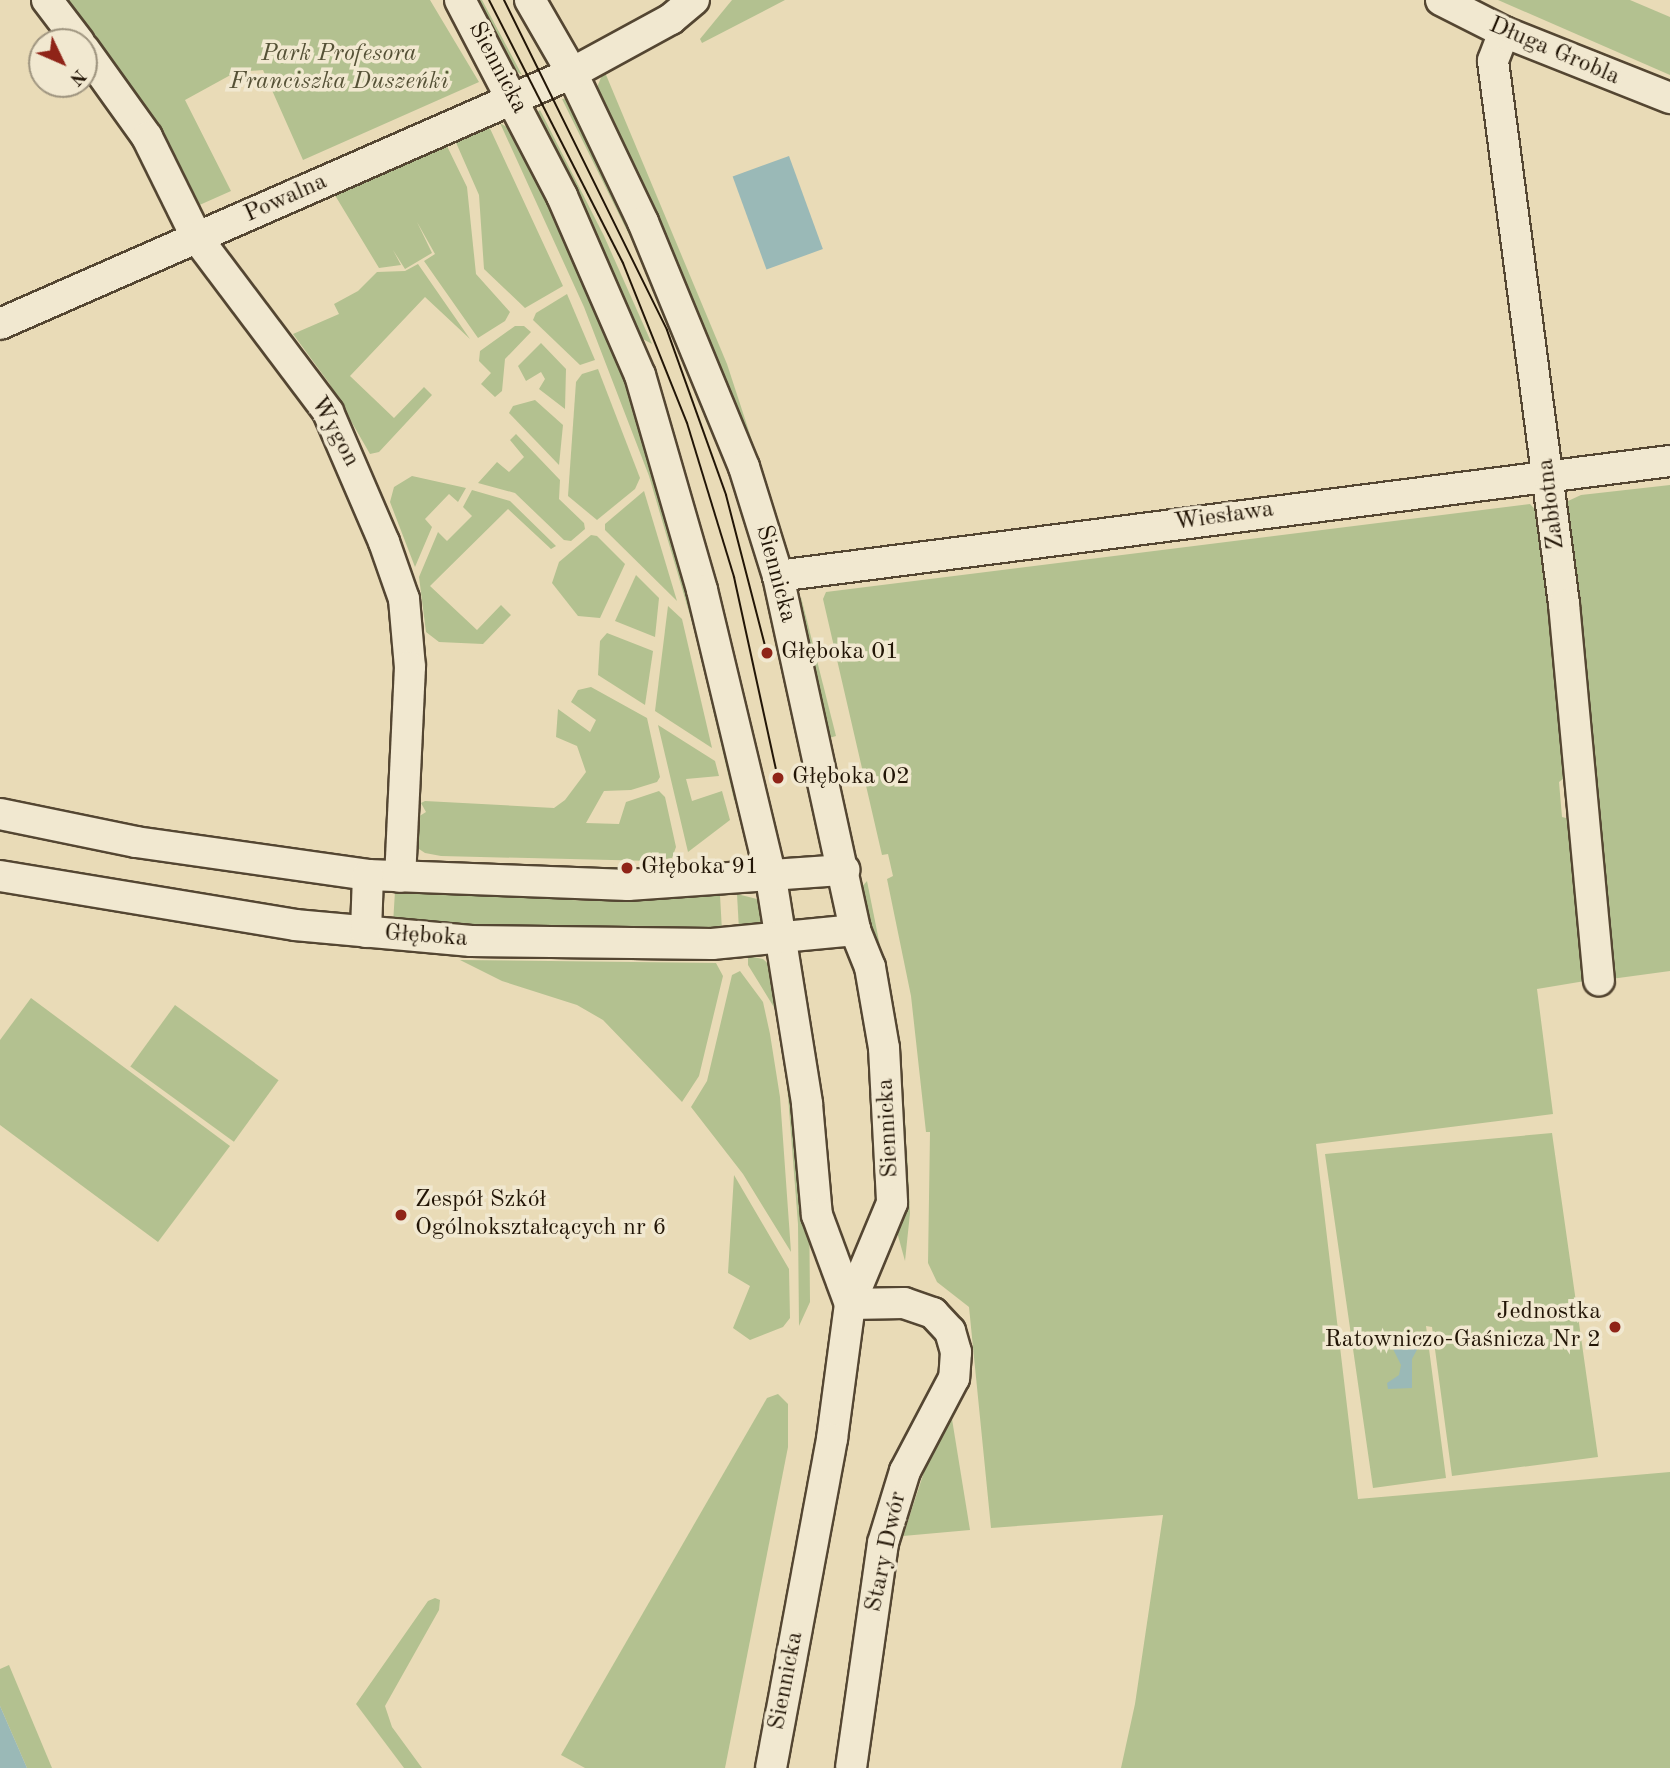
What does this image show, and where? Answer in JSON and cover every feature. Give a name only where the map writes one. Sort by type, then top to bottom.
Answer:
[{"type":"street","points":[[47,0],[68,28]]},
{"type":"street","name":"Siennicka","points":[[460,0],[514,99],[640,374],[702,590],[771,878],[783,938],[817,1215],[850,1304]]},
{"type":"street","name":"Siennicka","points":[[530,0],[572,73],[684,317],[744,467],[778,576],[855,930],[870,967],[884,1048],[891,1203],[850,1304],[835,1419],[771,1768]]},
{"type":"street","name":"Powalna","points":[[0,324],[572,73],[671,19],[694,0]]},
{"type":"street","name":"Długa Grobla","points":[[1441,0],[1504,32],[1670,98]]},
{"type":"street","name":"Zabłotna","points":[[1504,32],[1493,61],[1549,474],[1599,980]]},
{"type":"street","name":"Wygon","points":[[98,69],[147,137],[197,238],[328,412],[361,483],[404,599],[410,667],[400,877]]},
{"type":"street","name":"Wiesława","points":[[778,576],[1549,474],[1670,461]]},
{"type":"street","points":[[0,814],[136,842],[368,875],[628,885],[771,878],[844,870]]},
{"type":"street","points":[[366,933],[368,875]]},
{"type":"street","name":"Głęboka","points":[[0,876],[228,916],[366,933],[554,943],[712,944],[855,930]]},
{"type":"street","name":"Stary Dwór","points":[[850,1304],[904,1303],[933,1313],[950,1331],[957,1352],[954,1378],[905,1471],[883,1543],[851,1768]]},
{"type":"green space","name":"Park Profesora Franciszka Duszeńki","points":[[57,0],[430,0],[479,82],[303,160],[263,70],[236,72],[185,100],[231,191],[195,207],[98,62],[98,28],[76,28]]},
{"type":"green space","points":[[473,0],[482,0],[522,75],[513,69]]},
{"type":"green space","points":[[732,0],[785,0],[702,43],[700,39]]},
{"type":"green space","points":[[1498,0],[1630,0],[1670,17],[1670,75]]},
{"type":"green space","points":[[604,70],[727,364],[790,557],[779,548],[599,99],[598,85]]},
{"type":"green space","points":[[568,98],[638,241],[690,370],[645,267],[562,99]]},
{"type":"green space","points":[[540,110],[604,236],[652,344],[641,338],[534,115]]},
{"type":"green space","points":[[487,122],[563,286],[525,308],[484,269],[479,195],[454,138]]},
{"type":"green space","points":[[500,123],[515,132],[601,310],[654,452],[743,806],[734,800],[694,629],[649,476],[584,307]]},
{"type":"green space","points":[[445,142],[467,187],[476,274],[510,312],[505,321],[478,338],[424,261],[435,254],[417,222],[432,253],[405,269],[393,250],[401,265],[379,268],[333,192]]},
{"type":"green space","points":[[418,264],[470,339],[425,297],[350,376],[394,418],[424,387],[432,395],[379,452],[370,454],[329,383],[293,334],[339,314],[334,304],[358,291],[377,272],[405,271]]},
{"type":"green space","points":[[567,294],[595,360],[580,365],[533,320],[536,313]]},
{"type":"green space","points":[[515,326],[524,326],[531,332],[505,359],[502,391],[495,397],[481,384],[491,373],[479,361],[480,351]]},
{"type":"green space","points":[[541,343],[566,369],[565,409],[539,389],[545,379],[541,372],[526,381],[518,366]]},
{"type":"green space","points":[[598,369],[640,478],[635,489],[597,520],[568,496],[576,382],[582,374]]},
{"type":"green space","points":[[535,400],[563,425],[559,465],[509,413],[513,406]]},
{"type":"green space","points":[[516,434],[560,480],[559,499],[584,523],[585,529],[571,541],[564,540],[515,493],[478,483],[497,462],[509,472],[524,457],[510,440]]},
{"type":"green space","points":[[412,476],[466,488],[458,502],[449,494],[425,519],[432,527],[415,567],[390,502],[394,487]]},
{"type":"green space","points":[[1670,485],[1670,971],[1611,979],[1563,513],[1568,501],[1581,495]]},
{"type":"green space","points":[[472,490],[510,501],[556,546],[551,549],[508,509],[430,586],[477,630],[501,605],[511,615],[483,644],[439,642],[426,632],[419,577],[438,532],[447,541],[472,516],[463,507]]},
{"type":"green space","points":[[644,491],[677,601],[605,530],[605,524]]},
{"type":"green space","points":[[1530,504],[1542,517],[1567,776],[1559,782],[1562,817],[1570,819],[1585,981],[1537,989],[1553,1114],[1316,1144],[1358,1499],[1670,1472],[1670,1768],[1121,1768],[1135,1704],[1163,1515],[991,1528],[969,1307],[937,1282],[928,1263],[930,1132],[926,1132],[911,996],[887,879],[893,876],[888,854],[882,855],[823,599],[826,592]]},
{"type":"green space","points":[[591,535],[597,536],[625,564],[600,618],[578,616],[552,583],[559,562]]},
{"type":"green space","points":[[636,575],[659,598],[655,637],[615,621]]},
{"type":"green space","points":[[801,597],[836,736],[826,739],[798,603]]},
{"type":"green space","points":[[668,606],[682,619],[712,748],[655,711]]},
{"type":"green space","points":[[607,633],[653,651],[645,705],[598,675],[600,641]]},
{"type":"green space","points":[[591,687],[647,718],[660,777],[657,782],[631,790],[604,791],[586,823],[619,824],[626,802],[659,791],[665,797],[676,847],[672,858],[653,861],[441,856],[425,853],[413,845],[413,830],[418,817],[426,812],[421,803],[425,801],[554,808],[565,800],[586,772],[577,746],[556,737],[558,709],[590,732],[596,720],[571,702],[578,690]]},
{"type":"green space","points":[[658,725],[715,761],[719,776],[686,779],[692,801],[722,791],[730,820],[688,852]]},
{"type":"green space","points":[[867,881],[898,1036],[906,1134],[902,1133],[859,890]]},
{"type":"green space","points":[[395,891],[591,901],[720,895],[722,931],[393,924]]},
{"type":"green space","points":[[737,894],[761,900],[763,925],[739,930]]},
{"type":"green space","points":[[748,956],[763,959],[776,971],[809,1194],[810,1302],[799,1326],[798,1224],[787,1084],[775,1009],[748,965]]},
{"type":"green space","points":[[460,960],[716,963],[723,976],[699,1076],[682,1102],[603,1020],[577,1005],[502,981]]},
{"type":"green space","points":[[740,971],[763,1002],[770,1034],[780,1097],[791,1252],[743,1174],[691,1107],[707,1081],[732,975]]},
{"type":"green space","points":[[31,998],[230,1146],[158,1242],[0,1125],[0,1040]]},
{"type":"green space","points":[[175,1005],[279,1080],[234,1142],[130,1066]]},
{"type":"green space","points":[[1552,1133],[1598,1457],[1452,1476],[1432,1327],[1426,1326],[1446,1478],[1373,1488],[1325,1154]]},
{"type":"green space","points":[[907,1150],[910,1213],[905,1261],[897,1232],[903,1153]]},
{"type":"green space","points":[[734,1175],[789,1269],[790,1318],[783,1327],[750,1340],[733,1328],[750,1286],[728,1273]]},
{"type":"green space","points":[[778,1394],[788,1404],[788,1447],[725,1768],[585,1768],[561,1755],[767,1398]]},
{"type":"green space","points":[[951,1413],[970,1530],[903,1536],[925,1469]]},
{"type":"green space","points":[[435,1598],[440,1600],[439,1610],[385,1706],[392,1727],[422,1768],[404,1768],[356,1704],[428,1601]]},
{"type":"green space","points":[[9,1665],[52,1768],[27,1768],[0,1706],[0,1669]]},
{"type":"water","points":[[789,156],[823,249],[766,270],[733,177]]},
{"type":"water","points":[[1413,1340],[1419,1346],[1412,1359],[1412,1388],[1388,1389],[1387,1383],[1399,1375],[1401,1365],[1392,1347]]},
{"type":"water","points":[[0,1706],[27,1768],[0,1768]]},
{"type":"tram line","points":[[489,0],[623,263],[687,423],[734,577],[778,778]]},
{"type":"tram line","points":[[504,0],[667,330],[726,495],[767,653]]},
{"type":"place","name":"Głęboka 01","points":[[767,653]]},
{"type":"place","name":"Głęboka 02","points":[[778,778]]},
{"type":"place","name":"Głęboka 91","points":[[627,868]]},
{"type":"place","name":"Zespół Szkół Ogólnokształcących nr 6","points":[[401,1215]]},
{"type":"place","name":"Jednostka Ratowniczo-Gaśnicza Nr 2","points":[[1615,1327]]}]
